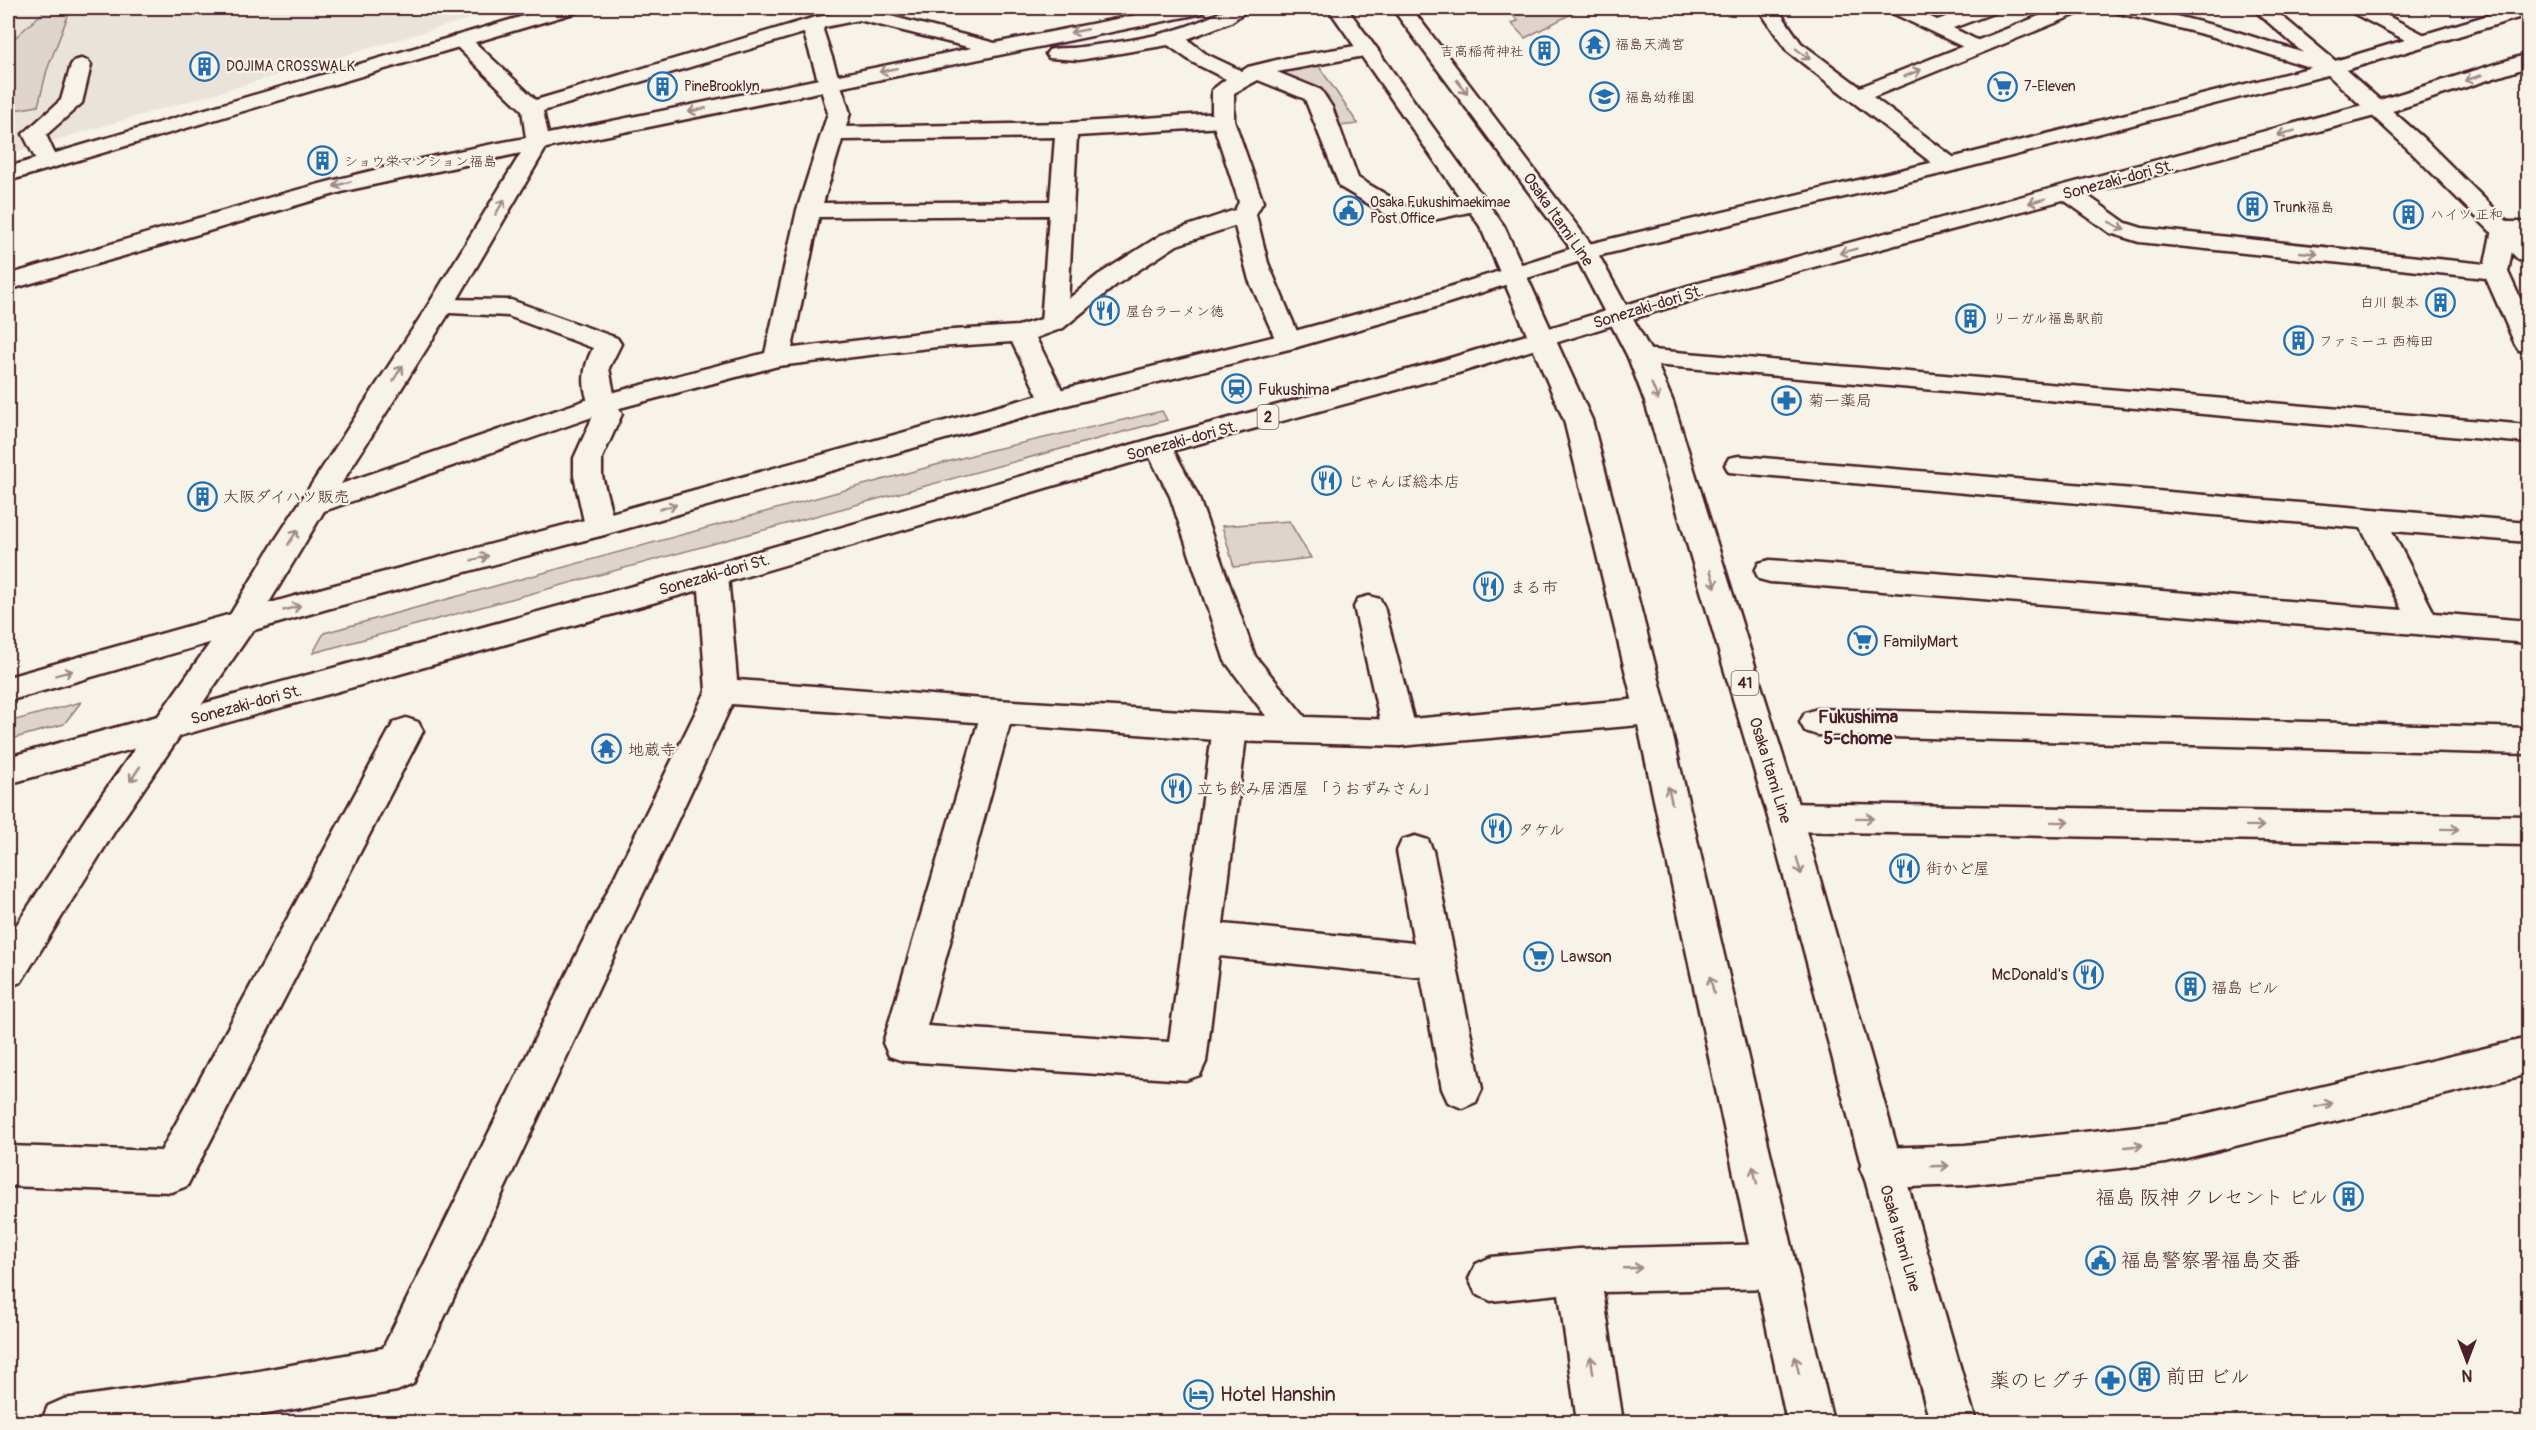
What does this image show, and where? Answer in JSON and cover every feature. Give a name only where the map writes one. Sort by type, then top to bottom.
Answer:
[{"type":"main road","points":[[8,174],[570,8]]},
{"type":"main road","points":[[797,8],[816,23]]},
{"type":"main road","points":[[8,283],[370,176],[461,155],[538,143],[1195,8]]},
{"type":"main road","points":[[532,108],[816,23],[859,14],[994,48],[1064,55],[1173,39],[1226,17],[1240,8]]},
{"type":"main road","points":[[1337,8],[1492,226],[1578,420],[1651,711],[1810,1422]]},
{"type":"main road","name":"Osaka Itami Line","points":[[1401,8],[1585,252],[1641,357],[1659,402],[1785,817],[1953,1422]]},
{"type":"main road","points":[[1768,8],[1794,47],[1949,165]]},
{"type":"main road","points":[[1897,8],[1976,48]]},
{"type":"main road","points":[[1936,27],[1989,8]]},
{"type":"main road","points":[[1858,95],[2075,8]]},
{"type":"main road","points":[[2122,8],[2221,33],[2332,68]]},
{"type":"main road","points":[[2261,8],[2516,229],[2529,255]]},
{"type":"main road","points":[[2358,8],[2420,40]]},
{"type":"main road","points":[[8,689],[1053,400],[1287,341],[1585,252],[1949,165],[2332,68],[2522,9]]},
{"type":"main road","points":[[777,358],[809,210],[839,114],[813,30],[816,23]]},
{"type":"main road","points":[[1173,39],[1199,58],[1313,95],[1321,107],[1348,182],[1402,214],[1428,214],[1475,204]]},
{"type":"main road","points":[[8,970],[104,819],[241,623],[440,307],[538,143],[532,108],[461,40]]},
{"type":"main road","points":[[1287,341],[1269,298],[1246,230],[1244,214],[1251,202],[1223,120],[1223,90],[1247,75],[1281,64],[1368,50]]},
{"type":"main road","name":"Sonezaki-dori St.","points":[[8,771],[712,575],[1158,446],[1446,368],[1544,339],[1619,313],[2378,108],[2529,60]]},
{"type":"main road","points":[[47,161],[34,134],[71,103],[81,65]]},
{"type":"main road","points":[[831,134],[1066,130],[1223,120]]},
{"type":"main road","points":[[1054,322],[1066,130]]},
{"type":"main road","points":[[2069,193],[2118,228],[2139,235],[2496,272]]},
{"type":"main road","points":[[809,210],[1060,208]]},
{"type":"main road","points":[[314,504],[602,405],[777,358],[937,339],[1021,334],[1054,322],[1107,280],[1168,240],[1244,214]]},
{"type":"main road","points":[[2516,229],[2496,272],[2529,344]]},
{"type":"main road","points":[[440,307],[511,308],[608,344],[596,368],[602,405],[608,414],[588,458],[588,476],[600,526]]},
{"type":"main road","points":[[1021,334],[1053,400]]},
{"type":"main road","points":[[1641,357],[2529,434]]},
{"type":"main road","points":[[1158,446],[1184,496],[1241,661],[1296,730]]},
{"type":"main road","points":[[1739,465],[2529,532]]},
{"type":"main road","points":[[2372,519],[2424,623]]},
{"type":"main road","points":[[1770,571],[2529,632]]},
{"type":"main road","points":[[64,1422],[259,1394],[397,1368],[722,691],[712,575]]},
{"type":"main road","points":[[1369,607],[1400,733]]},
{"type":"main road","points":[[722,691],[997,714],[1230,728],[1400,733],[1651,711]]},
{"type":"main road","points":[[997,714],[903,1043],[1186,1062],[1230,728]]},
{"type":"main road","points":[[1817,722],[2529,741]]},
{"type":"main road","points":[[8,1166],[172,1172],[406,730]]},
{"type":"main road","points":[[1785,817],[2529,831]]},
{"type":"main road","points":[[1415,851],[1439,962],[1462,1089]]},
{"type":"main road","points":[[1203,938],[1439,962]]},
{"type":"main road","points":[[1881,1168],[1965,1165],[2166,1143],[2529,1056]]},
{"type":"main road","points":[[1491,1279],[1578,1270],[1775,1266]]},
{"type":"main road","points":[[1578,1270],[1600,1422]]},
{"type":"shaded area","points":[[8,8],[506,8],[8,154]]},
{"type":"shaded area","points":[[48,8],[71,8],[47,70],[38,106],[8,111],[8,44]]},
{"type":"shaded area","points":[[1506,8],[1571,8],[1577,11],[1525,38],[1511,23],[1518,21]]},
{"type":"shaded area","points":[[1318,65],[1358,124],[1340,126],[1328,106],[1314,91],[1276,71]]},
{"type":"shaded area","points":[[1162,411],[1167,420],[313,653],[324,633],[987,451]]},
{"type":"shaded area","points":[[1289,521],[1311,558],[1234,567],[1222,526]]},
{"type":"shaded area","points":[[81,702],[64,724],[8,740],[8,722]]},
{"type":"place","name":"福島天満宮","points":[[1594,44]]},
{"type":"place","name":"吉高稲荷神社","points":[[1545,51]]},
{"type":"place","name":"DOJIMA CROSSWALK","points":[[205,66]]},
{"type":"place","name":"PineBrooklyn","points":[[663,86]]},
{"type":"place","name":"7-Eleven","points":[[2003,86]]},
{"type":"place","name":"福島幼稚園","points":[[1604,97]]},
{"type":"place","name":"ショウ栄マンション福島","points":[[323,161]]},
{"type":"place","name":"Trunk福島","points":[[2252,207]]},
{"type":"place","name":"Osaka Fukushimaekimae Post Office","points":[[1349,210]]},
{"type":"place","name":"ハイツ 正和","points":[[2409,214]]},
{"type":"place","name":"白川 製本","points":[[2440,302]]},
{"type":"place","name":"屋台ラーメン徳","points":[[1105,311]]},
{"type":"place","name":"リーガル福島駅前","points":[[1971,318]]},
{"type":"place","name":"ファミーユ 西梅田","points":[[2298,341]]},
{"type":"place","name":"Fukushima","points":[[1237,389]]},
{"type":"place","name":"菊一薬局","points":[[1787,400]]},
{"type":"place","name":"じゃんぼ総本店","points":[[1327,481]]},
{"type":"place","name":"大阪ダイハツ販売","points":[[202,496]]},
{"type":"place","name":"まる市","points":[[1489,587]]},
{"type":"place","name":"FamilyMart","points":[[1862,641]]},
{"type":"place","name":"地蔵寺","points":[[607,749]]},
{"type":"place","name":"立ち飲み居酒屋 「うおずみさん」","points":[[1176,788]]},
{"type":"place","name":"タケル","points":[[1497,829]]},
{"type":"place","name":"街かど屋","points":[[1905,868]]},
{"type":"place","name":"Lawson","points":[[1539,956]]},
{"type":"place","name":"McDonald's","points":[[2089,974]]},
{"type":"place","name":"福島 ビル","points":[[2190,987]]},
{"type":"place","name":"福島 阪神 クレセント ビル","points":[[2349,1197]]},
{"type":"place","name":"福島警察署福島交番","points":[[2100,1260]]},
{"type":"place","name":"前田 ビル","points":[[2145,1376]]},
{"type":"place","name":"薬のヒグチ","points":[[2111,1380]]},
{"type":"place","name":"Hotel Hanshin","points":[[1199,1394]]},
{"type":"district","name":"Fukushima 5-chome","points":[[1858,727]]}]
